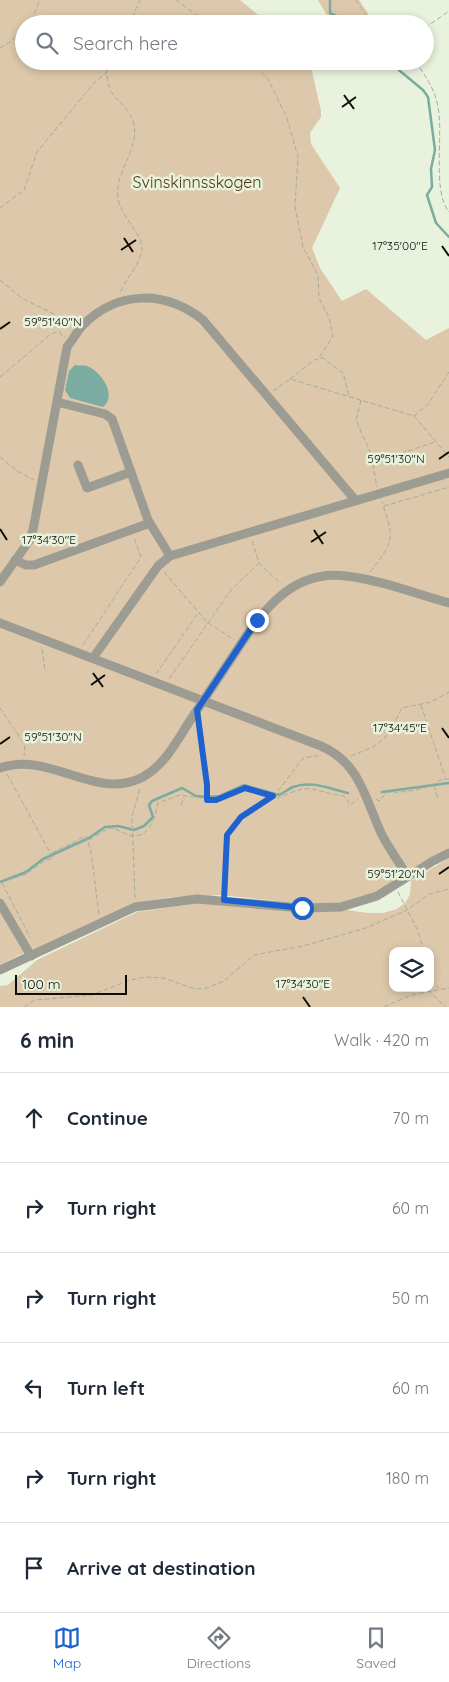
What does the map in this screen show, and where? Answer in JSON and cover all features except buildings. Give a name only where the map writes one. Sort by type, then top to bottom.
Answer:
[{"type":"lane","points":[[0,582],[29,541],[33,530],[66,352],[82,326],[96,314],[118,302],[137,299],[174,303],[203,320],[268,394],[356,500]]},
{"type":"lane","points":[[57,402],[110,417],[150,523],[170,556]]},
{"type":"lane","points":[[78,465],[87,488],[131,472]]},
{"type":"lane","points":[[93,658],[158,566],[170,556],[449,473]]},
{"type":"lane","points":[[15,560],[26,565],[34,565],[150,523]]},
{"type":"lane","points":[[2,768],[22,763],[46,766],[105,784],[127,783],[145,776],[164,758],[266,608],[288,590],[305,582],[325,576],[344,576],[449,603]]},
{"type":"lane","points":[[0,623],[334,752],[345,761],[361,781],[381,833],[408,876]]},
{"type":"lane","points":[[0,970],[135,907],[197,898],[302,908],[340,908],[361,902],[394,886],[449,853]]},
{"type":"lane","points":[[0,903],[31,956]]},
{"type":"path","points":[[34,15],[40,0]]},
{"type":"path","points":[[133,15],[140,0]]},
{"type":"path","points":[[176,0],[197,15]]},
{"type":"path","points":[[356,0],[366,15]]},
{"type":"path","points":[[434,22],[449,11]]},
{"type":"path","points":[[0,48],[15,37]]},
{"type":"path","points":[[260,70],[268,79],[287,118],[298,157],[295,207],[303,247],[318,275],[319,298],[329,317],[333,336],[319,358],[268,394]]},
{"type":"path","points":[[422,70],[432,86],[438,104],[440,193],[449,212]]},
{"type":"path","points":[[0,208],[24,190],[37,152],[92,84],[107,72],[111,93],[131,114],[134,128],[133,141],[117,184],[118,200],[142,247],[140,257],[123,284],[118,302]]},
{"type":"path","points":[[0,280],[23,299],[54,314],[61,335],[72,341]]},
{"type":"path","points":[[0,377],[51,334],[60,330]]},
{"type":"path","points":[[319,358],[326,359],[343,373],[350,396]]},
{"type":"path","points":[[414,416],[428,404],[449,372]]},
{"type":"path","points":[[290,379],[414,416],[449,457]]},
{"type":"path","points":[[361,399],[356,420],[370,454],[374,480],[391,530],[391,543],[364,580]]},
{"type":"path","points":[[370,454],[402,452],[436,442]]},
{"type":"path","points":[[0,457],[30,479],[42,481]]},
{"type":"path","points":[[384,507],[449,487]]},
{"type":"path","points":[[78,652],[141,557],[130,530]]},
{"type":"path","points":[[249,533],[259,563],[288,590]]},
{"type":"path","points":[[164,686],[231,590],[259,563]]},
{"type":"path","points":[[158,566],[207,622],[240,644]]},
{"type":"path","points":[[151,681],[199,613]]},
{"type":"path","points":[[40,638],[45,670]]},
{"type":"path","points":[[345,761],[356,753],[373,747],[386,737],[402,708],[421,704],[449,692]]},
{"type":"path","points":[[421,704],[445,778]]},
{"type":"path","points":[[0,708],[25,746],[22,763]]},
{"type":"path","points":[[197,710],[207,785],[207,800]]},
{"type":"path","points":[[224,900],[227,835],[241,817],[278,792],[303,758],[334,752]]},
{"type":"path","points":[[2,768],[53,858],[44,861],[28,874],[1,883],[30,936]]},
{"type":"path","points":[[135,907],[132,828],[134,806],[145,776]]},
{"type":"path","points":[[379,802],[387,792],[406,792],[434,784],[445,778],[449,779]]},
{"type":"path","points":[[434,784],[438,799]]},
{"type":"path","points":[[89,840],[110,828],[132,836],[143,832],[153,822],[160,802],[178,796],[216,800],[245,788],[279,798],[300,789],[312,788],[344,796],[350,805]]},
{"type":"path","points":[[181,805],[184,796]]},
{"type":"path","points":[[51,854],[86,836],[89,840],[100,923]]},
{"type":"path","points":[[394,886],[417,929],[423,947]]},
{"type":"path","points":[[24,1007],[35,1000],[92,995],[130,980],[146,977],[164,978],[195,989],[207,988],[224,981],[254,955],[321,942],[366,928],[407,910],[430,894],[449,888]]},
{"type":"path","points":[[434,984],[440,989]]},
{"type":"path","points":[[434,990],[449,988]]},
{"type":"path","points":[[384,1007],[421,992]]},
{"type":"path","points":[[430,992],[446,1007]]},
{"type":"green space","name":"Svinskinnsskogen","points":[[0,0],[240,0],[258,15],[15,15],[15,70],[312,70],[321,117],[310,133],[311,144],[340,188],[312,248],[320,268],[342,301],[366,289],[426,340],[449,328],[449,850],[374,893],[337,904],[305,904],[221,895],[172,897],[135,903],[0,965]]},
{"type":"green space","points":[[318,0],[359,0],[369,15],[327,15]]},
{"type":"green space","points":[[449,858],[449,1007],[0,1007],[0,986],[8,985],[37,960],[137,912],[198,903],[303,912],[347,910],[383,913],[397,909],[406,902],[410,894],[411,881]]},
{"type":"water","points":[[75,365],[87,366],[92,369],[98,373],[106,384],[109,397],[103,407],[70,398],[65,390],[69,371]]},
{"type":"waterway","points":[[330,0],[330,13],[334,15]]},
{"type":"waterway","points":[[399,70],[423,90],[428,97],[435,150],[431,169],[432,187],[427,195],[436,223],[449,237]]},
{"type":"waterway","points":[[382,792],[449,783]]},
{"type":"waterway","points":[[0,882],[26,872],[43,859],[89,838],[105,827],[118,826],[134,830],[144,826],[153,817],[149,805],[152,801],[182,788],[196,796],[207,797],[220,796],[244,785],[279,795],[293,787],[307,784],[348,793]]},
{"type":"route","points":[[257,620],[197,710],[207,785],[207,800],[216,800],[245,788],[273,796],[241,817],[232,825],[227,835],[224,900],[302,908]]}]
